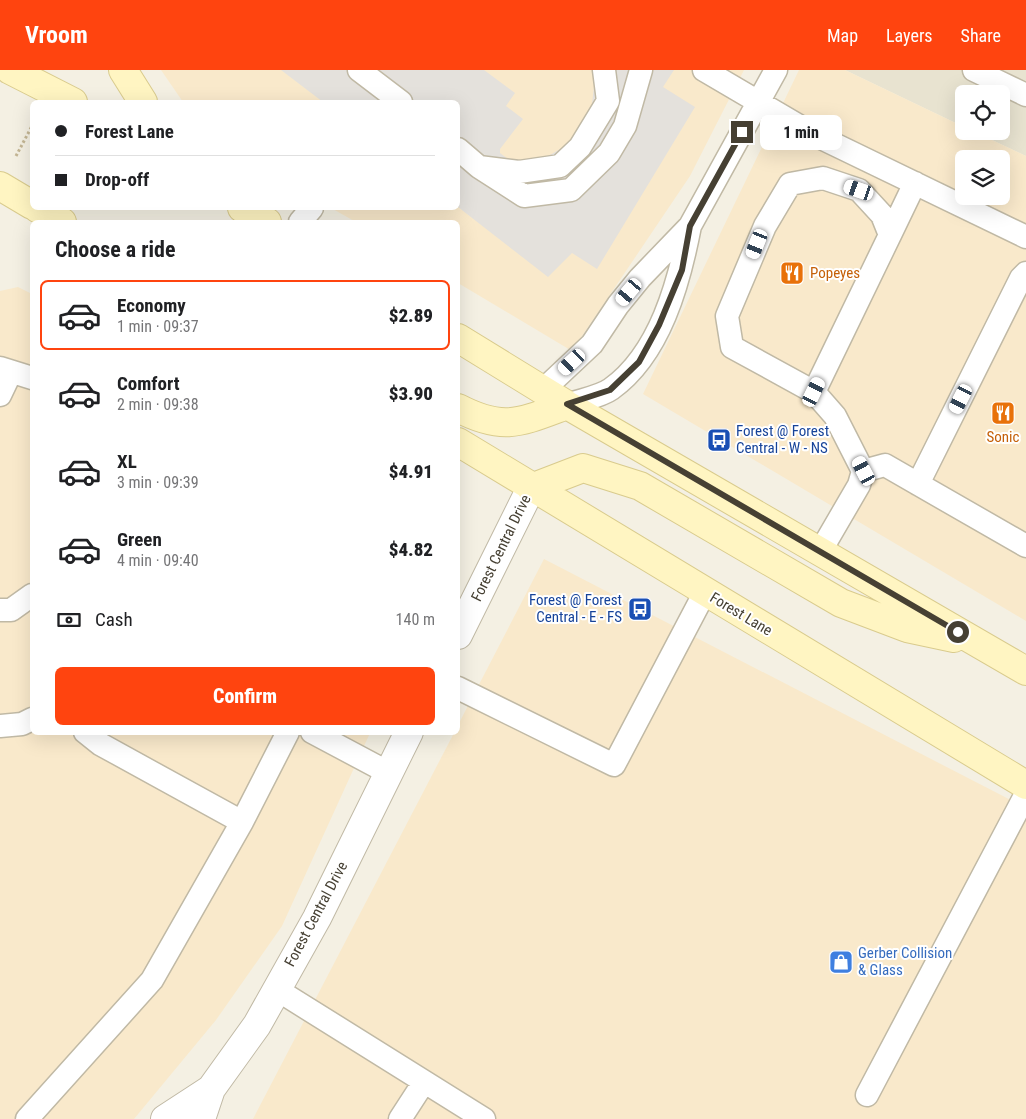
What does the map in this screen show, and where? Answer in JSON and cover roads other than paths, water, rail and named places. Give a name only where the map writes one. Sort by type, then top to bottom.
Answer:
[{"type":"main road","points":[[10,70],[68,100]]},
{"type":"main road","points":[[123,70],[142,100]]},
{"type":"main road","points":[[0,186],[30,204]]},
{"type":"main road","points":[[40,210],[58,220]]},
{"type":"main road","points":[[460,339],[567,404],[1026,671]]},
{"type":"main road","points":[[460,409],[480,420],[500,423],[522,421],[567,404]]},
{"type":"main road","name":"Forest Lane","points":[[460,443],[531,488],[1026,785]]},
{"type":"main road","points":[[531,488],[583,468],[640,486],[841,603],[907,628],[976,642]]},
{"type":"street","name":"Forest Central Drive","points":[[460,627],[531,488]]},
{"type":"street","name":"Forest Central Drive","points":[[201,1119],[211,1089],[257,1025],[317,918],[407,735]]},
{"type":"street","name":"Forest Central Drive","points":[[166,1119],[211,1089]]},
{"type":"lane","points":[[359,70],[397,100]]},
{"type":"lane","points":[[479,166],[519,172],[560,166],[580,147],[608,101],[604,70]]},
{"type":"lane","points":[[460,151],[479,166],[524,196],[571,190],[609,153],[625,126],[641,70]]},
{"type":"lane","points":[[704,70],[759,100],[811,133],[1026,237]]},
{"type":"lane","points":[[544,390],[592,344],[629,292],[690,226],[776,70]]},
{"type":"lane","points":[[974,70],[1026,95]]},
{"type":"lane","points":[[820,552],[859,485],[864,471],[835,416],[814,392],[732,347],[727,316],[765,226],[790,184],[823,178],[859,190],[882,214],[890,235]]},
{"type":"lane","points":[[814,392],[915,183]]},
{"type":"lane","points":[[302,220],[310,210]]},
{"type":"lane","points":[[567,404],[610,390],[639,362],[659,325],[682,270],[690,226]]},
{"type":"lane","points":[[918,484],[1021,278],[1026,273]]},
{"type":"lane","points":[[0,395],[15,373]]},
{"type":"lane","points":[[864,471],[885,465],[1026,546]]},
{"type":"lane","points":[[460,689],[614,765],[705,592]]},
{"type":"lane","points":[[0,610],[11,610],[30,596]]},
{"type":"lane","points":[[0,726],[22,724],[30,721]]},
{"type":"lane","points":[[27,1119],[152,980],[242,822],[286,735]]},
{"type":"lane","points":[[318,735],[388,773]]},
{"type":"lane","points":[[97,736],[242,822]]},
{"type":"lane","points":[[867,1095],[1026,794]]},
{"type":"lane","points":[[276,989],[484,1119]]},
{"type":"lane","points":[[400,1119],[424,1082]]},
{"type":"place","name":"Popeyes","points":[[792,273]]},
{"type":"place","name":"Sonic","points":[[1003,413]]},
{"type":"place","name":"Forest @ Forest Central - W - NS","points":[[719,440]]},
{"type":"place","name":"Forest @ Forest Central - E - FS","points":[[640,609]]},
{"type":"place","name":"Gerber Collision & Glass","points":[[841,962]]}]
